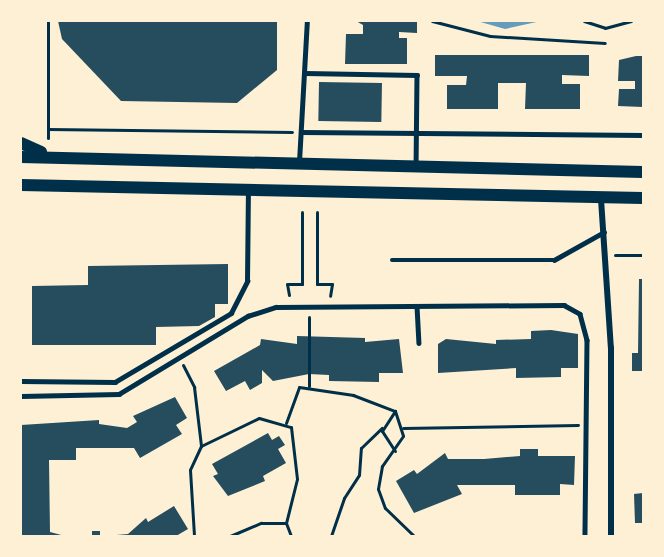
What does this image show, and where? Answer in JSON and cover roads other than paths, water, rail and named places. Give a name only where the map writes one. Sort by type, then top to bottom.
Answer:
[{"type":"main road","points":[[21,143],[34,151],[104,159]]},
{"type":"main road","points":[[21,157],[643,172]]},
{"type":"main road","points":[[21,185],[248,192],[643,198]]},
{"type":"street","points":[[601,199],[607,255],[611,536]]},
{"type":"lane","points":[[299,164],[307,21]]},
{"type":"lane","points":[[305,73],[417,75],[416,167]]},
{"type":"lane","points":[[301,132],[643,135]]},
{"type":"lane","points":[[21,381],[115,382],[231,313],[242,297],[248,270],[248,192]]},
{"type":"lane","points":[[392,260],[554,260],[604,232]]},
{"type":"lane","points":[[417,306],[419,343]]},
{"type":"lane","points":[[21,396],[118,394],[258,311],[302,307],[417,306],[576,310],[587,340],[585,536]]},
{"type":"water","points":[[477,21],[541,21],[505,29]]}]
